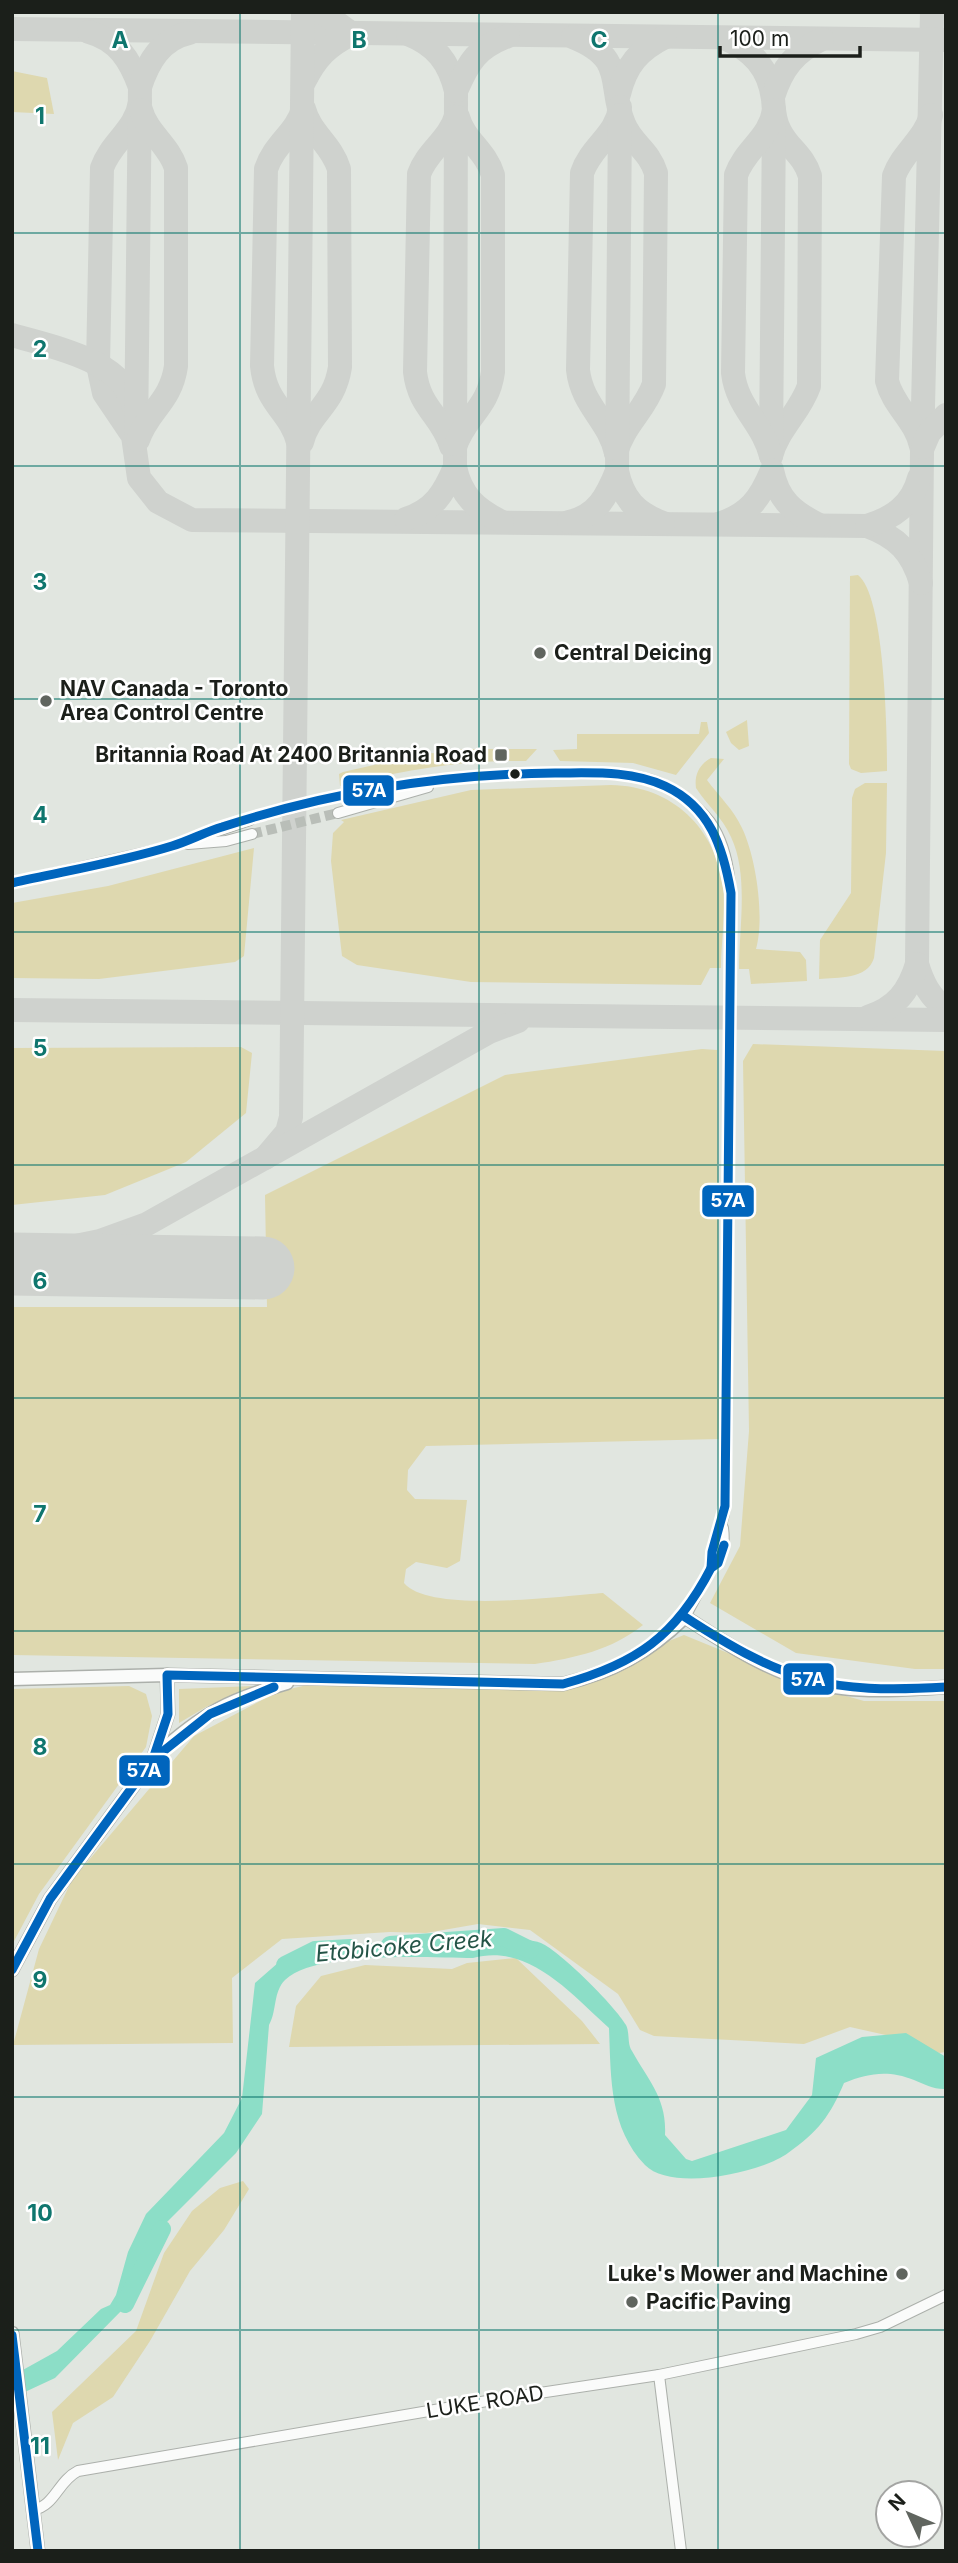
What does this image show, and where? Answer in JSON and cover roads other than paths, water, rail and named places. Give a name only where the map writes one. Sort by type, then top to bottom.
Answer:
[{"type":"street","points":[[339,797],[383,786],[443,781],[483,774],[608,773],[642,777],[667,787],[694,805],[711,824],[725,858],[730,893],[730,968]]},
{"type":"street","points":[[338,813],[443,781]]},
{"type":"street","points":[[12,883],[173,846],[250,820]]},
{"type":"street","points":[[173,846],[226,841],[252,834]]},
{"type":"street","points":[[12,1679],[167,1675],[563,1684],[600,1675],[630,1661],[660,1641],[685,1617],[711,1568],[710,1557],[723,1528],[729,1067]]},
{"type":"street","points":[[685,1617],[752,1658],[806,1680],[842,1688],[946,1687]]},
{"type":"street","points":[[153,1759],[168,1714],[167,1675]]},
{"type":"street","points":[[12,1970],[50,1899],[153,1759],[209,1712],[252,1693],[300,1679]]},
{"type":"street","name":"LUKE ROAD","points":[[33,2510],[48,2505],[64,2480],[78,2471],[425,2411],[659,2375],[856,2334],[880,2327],[946,2295]]},
{"type":"street","points":[[12,2333],[38,2551]]},
{"type":"street","points":[[659,2375],[681,2551]]},
{"type":"water","name":"Etobicoke Creek","points":[[492,1937],[523,1939],[550,1948],[587,1980],[611,2006],[626,2025],[630,2048],[660,2100],[665,2135],[686,2159],[692,2161],[786,2130],[812,2095],[816,2058],[862,2037],[906,2033],[946,2057],[946,2089],[887,2074],[853,2080],[844,2083],[834,2105],[815,2130],[788,2153],[738,2173],[716,2177],[675,2177],[658,2173],[645,2165],[624,2134],[614,2101],[609,2028],[564,1987],[531,1965],[513,1958],[493,1955],[473,1958],[403,1957],[347,1960],[300,1970],[285,1980],[279,1990],[269,2025],[262,2114],[236,2153],[165,2224],[139,2269],[125,2307],[55,2378],[12,2398],[12,2376],[57,2351],[101,2309],[110,2305],[116,2295],[128,2252],[146,2214],[224,2133],[242,2098],[255,1983],[279,1962],[335,1948],[382,1942],[444,1945]]},
{"type":"waterway","name":"Etobicoke Creek","points":[[390,1945],[504,1937],[530,1950]]},
{"type":"waterway","name":"Etobicoke Creek","points":[[285,1965],[315,1950],[351,1948]]},
{"type":"waterway","name":"Etobicoke Creek","points":[[125,2304],[162,2229]]},
{"type":"tunnel","points":[[250,820],[339,797]]},
{"type":"tunnel","points":[[252,834],[338,813]]},
{"type":"tunnel","points":[[729,1067],[730,968]]},
{"type":"place","name":"Central Deicing","points":[[540,653]]},
{"type":"place","name":"NAV Canada - Toronto Area Control Centre","points":[[46,701]]},
{"type":"place","name":"Britannia Road At 2400 Britannia Road","points":[[501,755]]},
{"type":"place","name":"Luke's Mower and Machine","points":[[902,2274]]},
{"type":"place","name":"Pacific Paving","points":[[632,2302]]}]
